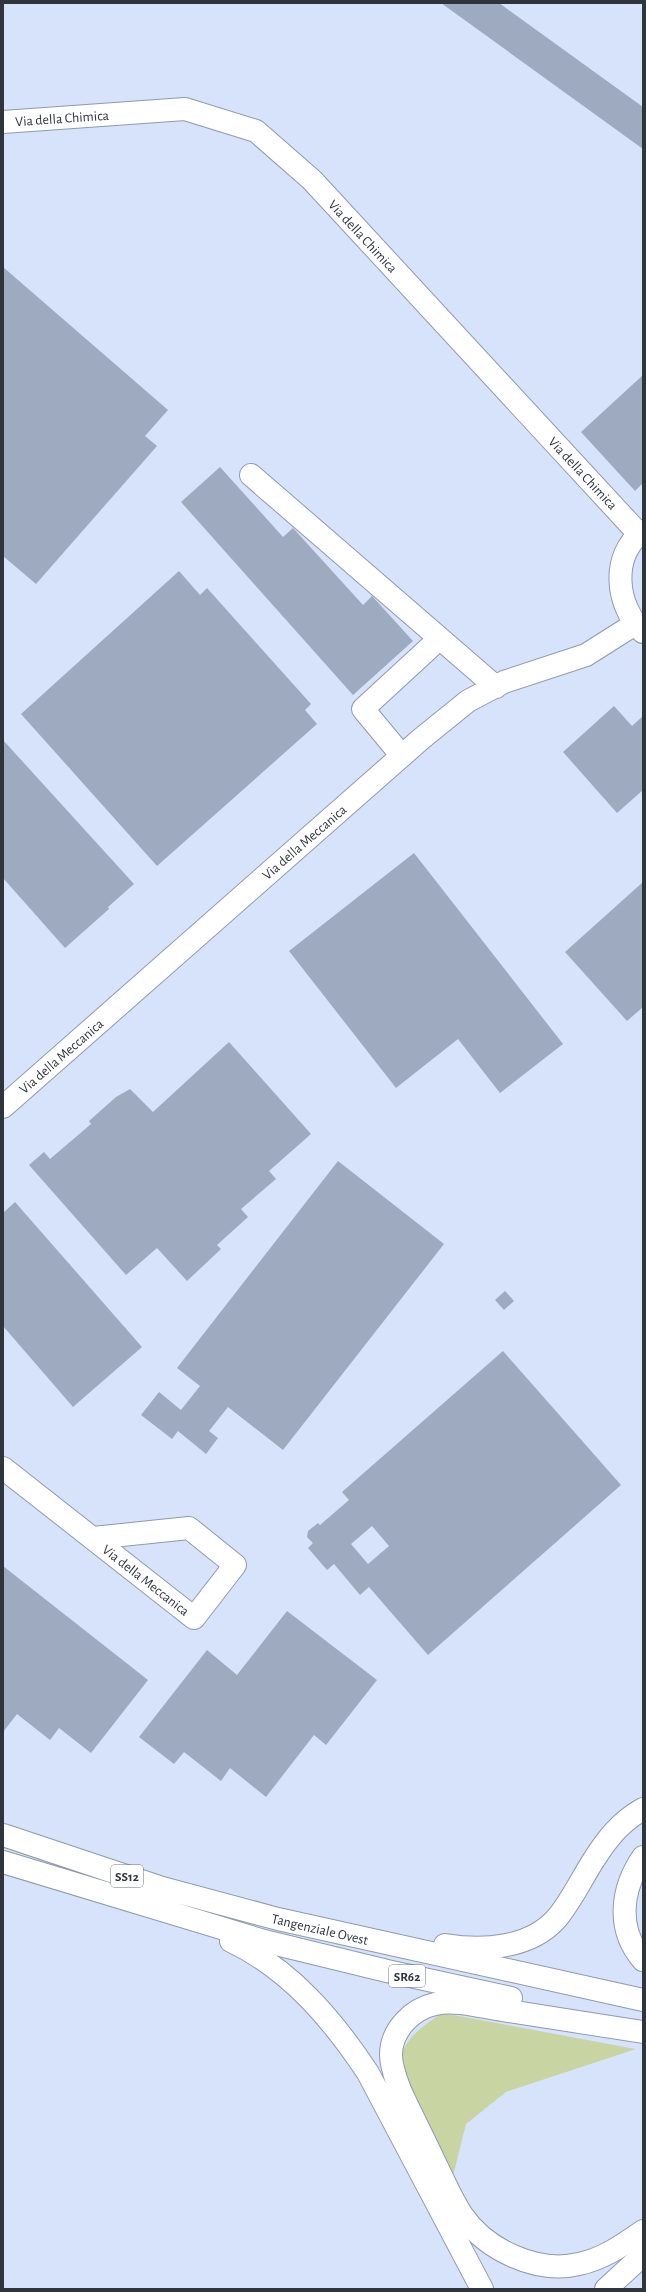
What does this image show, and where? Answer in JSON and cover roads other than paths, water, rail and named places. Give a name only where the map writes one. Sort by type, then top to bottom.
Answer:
[{"type":"main road","name":"Via della Chimica","points":[[3,122],[185,109],[256,131],[312,180],[641,533]]},
{"type":"main road","points":[[251,475],[496,687]]},
{"type":"main road","name":"Via della Meccanica","points":[[3,1108],[402,756],[468,701],[496,687],[586,655],[639,628],[626,610],[621,594],[620,578],[625,557],[641,533]]},
{"type":"main road","points":[[402,756],[363,709],[439,639]]},
{"type":"main road","name":"Via della Meccanica","points":[[3,1468],[194,1618],[235,1565],[189,1528],[93,1538]]},
{"type":"main road","points":[[278,1919],[462,1948],[489,1948],[523,1940],[537,1934],[556,1918],[617,1827],[643,1809]]},
{"type":"main road","name":"Tangenziale Ovest","points":[[3,1835],[158,1887],[278,1919],[643,2000]]},
{"type":"main road","points":[[643,1857],[629,1882],[624,1914],[625,1929],[631,1943],[643,1960]]},
{"type":"main road","name":"Tangenziale Ovest","points":[[3,1862],[264,1941],[379,1970],[643,2026]]},
{"type":"main road","points":[[174,1914],[260,1957],[291,1981],[333,2025],[368,2073],[482,2289]]},
{"type":"main road","points":[[643,2032],[468,2005],[436,2004],[422,2009],[403,2024],[396,2034],[391,2055],[400,2090],[455,2203],[474,2229],[487,2241],[524,2261],[542,2264],[578,2265],[595,2260],[620,2247],[643,2231]]},
{"type":"main road","points":[[606,2289],[643,2256]]}]
